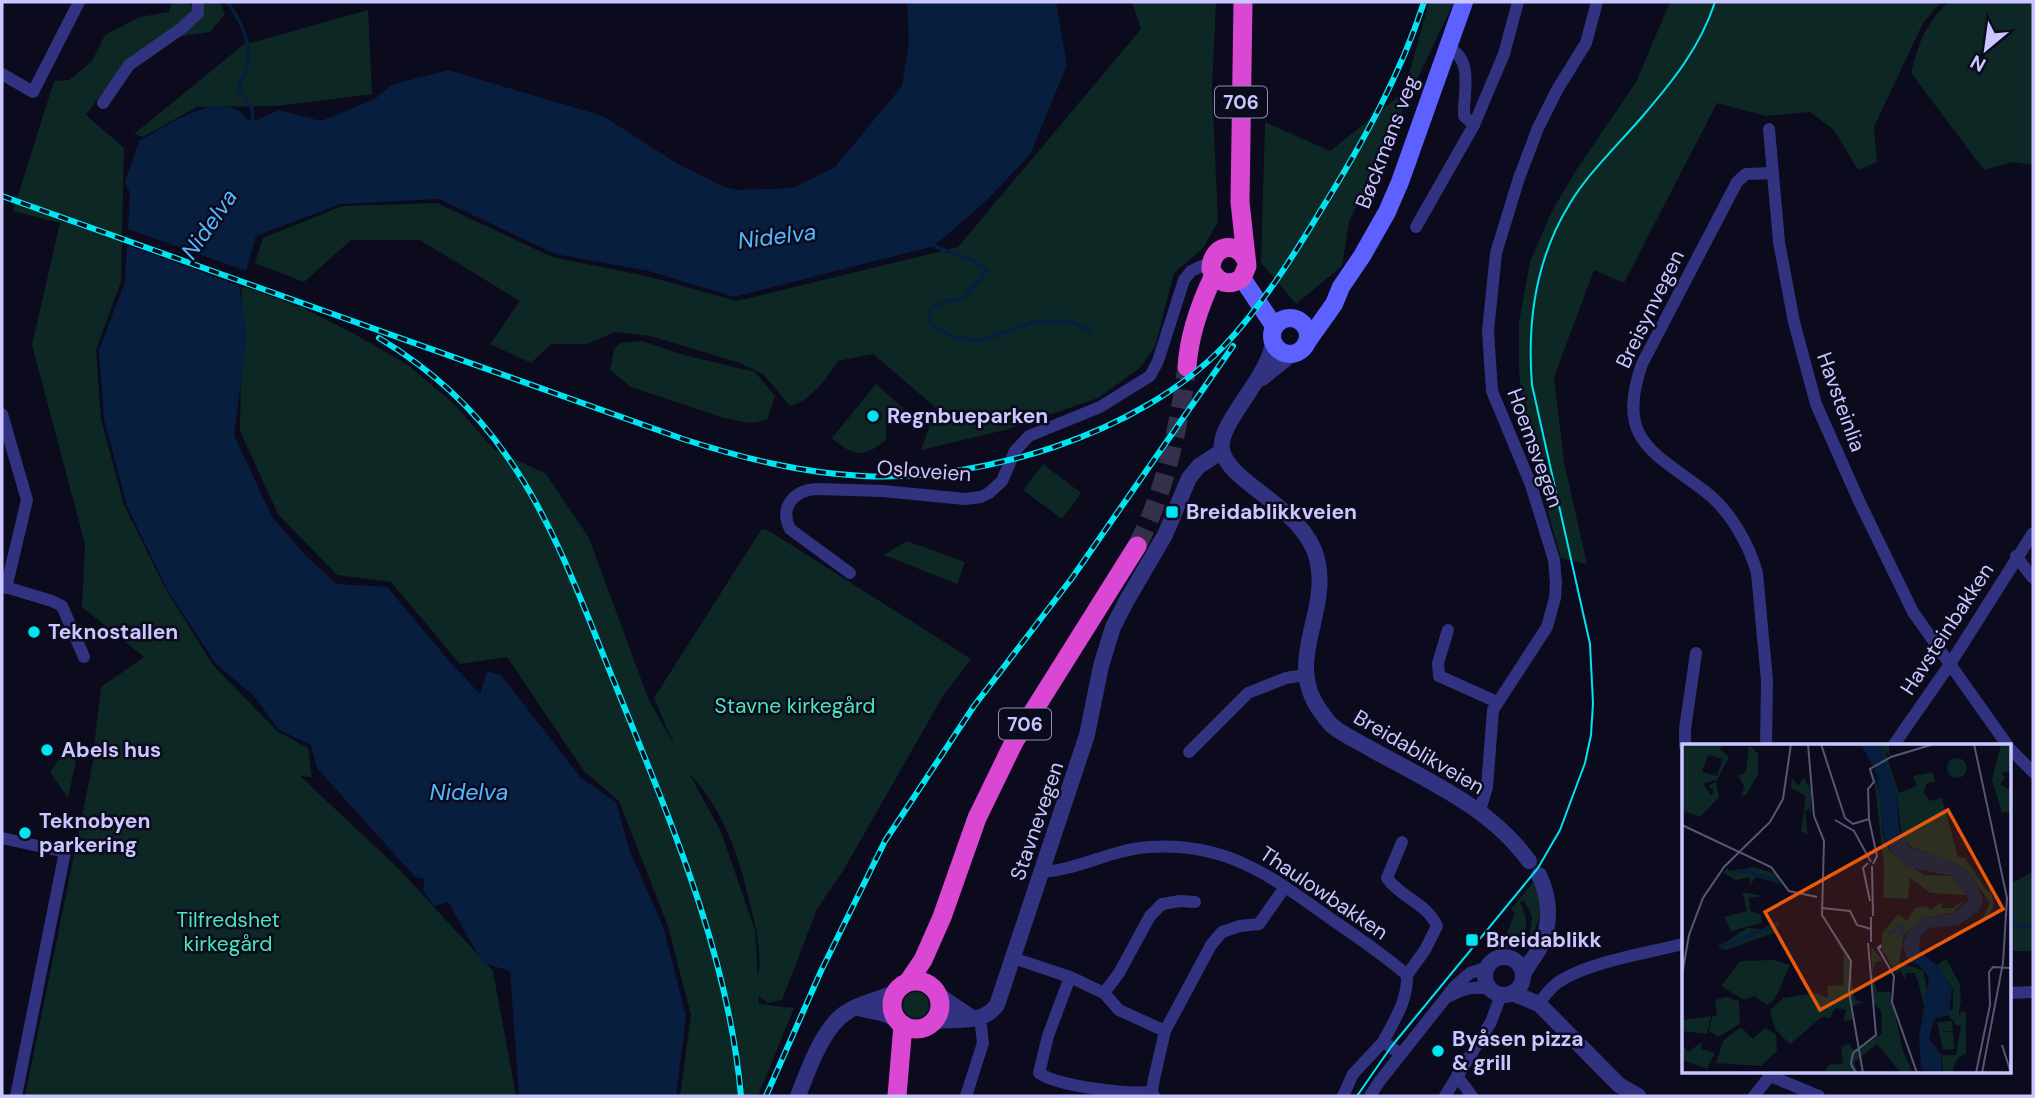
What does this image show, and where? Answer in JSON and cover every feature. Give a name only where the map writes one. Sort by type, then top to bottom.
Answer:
[{"type":"highway","name":"706","points":[[1240,274],[1243,2]]},
{"type":"highway","name":"706","points":[[1187,367],[1191,336],[1200,303],[1240,202]]},
{"type":"highway","points":[[1198,317],[1240,274],[1239,250],[1233,247],[1215,262],[1223,282],[1240,274]]},
{"type":"highway","name":"706","points":[[898,1091],[900,1022],[892,1004],[923,960],[973,830],[1014,742],[1137,546]]},
{"type":"highway","name":"706","points":[[898,1091],[915,1038],[940,1009],[936,992],[935,961],[942,916]]},
{"type":"highway","points":[[902,987],[922,982],[936,992]]},
{"type":"highway","points":[[900,1022],[911,1028],[929,1024]]},
{"type":"main road","name":"Bøckmans veg","points":[[1292,354],[1298,352],[1307,342],[1334,304],[1341,287],[1387,212],[1464,2]]},
{"type":"main road","points":[[1240,274],[1259,302],[1282,326],[1307,328],[1307,342]]},
{"type":"main road","name":"Bøckmans veg","points":[[1282,326],[1316,308],[1341,287]]},
{"type":"main road","points":[[1282,326],[1279,350],[1292,354]]},
{"type":"street","points":[[2,74],[33,92],[79,2]]},
{"type":"street","points":[[103,103],[129,65],[182,28],[198,13],[198,2]]},
{"type":"street","points":[[1416,227],[1475,125],[1504,54],[1518,2]]},
{"type":"street","name":"Hoemsvegen","points":[[1479,810],[1487,787],[1491,722],[1497,702],[1546,627],[1555,598],[1556,580],[1554,561],[1531,485],[1492,391],[1488,331],[1495,260],[1518,177],[1557,90],[1586,43],[1597,2]]},
{"type":"street","points":[[1447,47],[1458,54],[1465,65],[1464,116],[1475,125]]},
{"type":"street","name":"Havsteinlia","points":[[1769,130],[1781,256],[1794,322],[1816,404],[1859,501],[1913,611],[2006,744]]},
{"type":"street","name":"Breisynvegen","points":[[1766,744],[1767,681],[1757,573],[1753,558],[1729,516],[1708,493],[1672,469],[1645,444],[1634,422],[1634,397],[1642,364],[1737,182],[1746,174],[1773,173]]},
{"type":"street","name":"Osloveien","points":[[850,573],[790,529],[786,520],[786,509],[793,497],[806,489],[883,491],[965,499],[989,493],[1002,481],[1015,451],[1028,436],[1100,408],[1150,376],[1158,361],[1184,280],[1191,271],[1215,262]]},
{"type":"street","points":[[1222,451],[1223,433],[1255,384],[1282,326]]},
{"type":"street","points":[[1255,384],[1292,354]]},
{"type":"street","points":[[2,414],[4,430],[27,500],[4,587],[62,606],[84,657]]},
{"type":"street","name":"Breidablikveien","points":[[1222,451],[1232,467],[1281,507],[1304,530],[1317,556],[1320,586],[1307,650],[1305,675],[1315,703],[1333,727],[1479,810],[1506,831],[1534,868],[1547,893],[1546,925],[1543,942],[1523,977]]},
{"type":"street","name":"Stavnevegen","points":[[976,1018],[991,1013],[997,1005],[1087,735],[1101,666],[1113,627],[1165,535],[1189,478],[1199,466],[1222,451]]},
{"type":"street","name":"Havsteinbakken","points":[[1894,744],[1950,664],[2033,533]]},
{"type":"street","points":[[2017,556],[2033,578]]},
{"type":"street","points":[[1448,630],[1440,651],[1439,676],[1497,702]]},
{"type":"street","points":[[1685,744],[1696,653]]},
{"type":"street","points":[[1189,752],[1248,693],[1286,678],[1305,675]]},
{"type":"street","name":"Havsteinlia","points":[[2010,749],[2033,772]]},
{"type":"street","points":[[2,838],[65,852],[16,1096]]},
{"type":"street","points":[[1343,1096],[1353,1074],[1383,1042],[1403,1003],[1407,975],[1437,926],[1429,911],[1393,886],[1387,878],[1402,842]]},
{"type":"street","name":"Thaulowbakken","points":[[1041,872],[1076,867],[1128,849],[1176,847],[1234,858],[1258,869],[1285,887],[1407,975]]},
{"type":"street","points":[[1070,977],[1048,1036],[1039,1073],[1046,1078],[1065,1083],[1153,1094],[1165,1031],[1217,937],[1230,929],[1259,924],[1285,887]]},
{"type":"street","points":[[1104,993],[1119,973],[1150,916],[1162,904],[1195,902]]},
{"type":"street","points":[[1370,1096],[1462,979],[1488,967],[1495,960],[1510,959],[1529,947],[1546,925]]},
{"type":"street","points":[[1539,1004],[1552,987],[1571,975],[1612,961],[1682,944]]},
{"type":"street","points":[[1013,958],[1070,977],[1104,993],[1119,1010],[1165,1031]]},
{"type":"street","points":[[1510,959],[1520,967],[1539,1004],[1619,1085],[1638,1096]]},
{"type":"street","points":[[1488,967],[1485,977],[1501,993]]},
{"type":"street","points":[[1501,993],[1520,987],[1523,977]]},
{"type":"street","points":[[1447,998],[1476,986],[1539,1004]]},
{"type":"street","points":[[798,1096],[828,1031],[841,1016],[855,1008],[884,999],[902,987]]},
{"type":"street","points":[[936,992],[976,1018],[983,1043],[966,1096]]},
{"type":"street","points":[[2010,993],[2033,992]]},
{"type":"street","points":[[1445,1096],[1491,1022],[1501,993]]},
{"type":"street","points":[[855,1008],[886,1014],[900,1022]]},
{"type":"street","points":[[929,1024],[945,1019],[976,1018]]},
{"type":"street","points":[[1383,1042],[1401,1054]]},
{"type":"street","points":[[1754,1096],[1771,1074],[1819,1096]]},
{"type":"street","points":[[1457,1076],[1472,1096]]},
{"type":"green space","name":"Tilfredshet kirkegård","points":[[172,2],[187,2],[191,6],[220,2],[225,14],[210,32],[156,40],[126,61],[86,115],[124,148],[121,282],[96,350],[101,419],[124,505],[165,588],[213,665],[277,731],[308,748],[312,777],[300,776],[398,868],[493,971],[516,1096],[25,1096],[96,747],[101,687],[144,657],[82,607],[85,544],[32,345],[60,223],[13,211],[54,81],[69,80],[92,61],[105,35],[140,17],[169,12]]},
{"type":"green space","points":[[1132,2],[1216,2],[1212,90],[1218,221],[1204,247],[1174,273],[1155,347],[1140,368],[1098,398],[1005,430],[921,450],[936,408],[873,354],[838,361],[812,394],[790,406],[763,374],[737,362],[650,336],[615,332],[587,344],[551,344],[531,363],[490,344],[520,301],[420,240],[351,240],[304,282],[255,263],[263,238],[342,206],[437,203],[552,257],[646,276],[737,301],[958,247],[1141,29]]},
{"type":"green space","points":[[1429,2],[1454,2],[1349,222],[1342,266],[1296,304],[1261,263],[1265,122],[1330,151],[1404,92]]},
{"type":"green space","points":[[1670,2],[1941,2],[1923,23],[1874,127],[1877,162],[1858,170],[1834,130],[1810,112],[1766,116],[1717,103],[1624,283],[1594,270],[1554,377],[1564,462],[1587,564],[1561,558],[1526,436],[1519,370],[1519,323],[1530,262],[1552,211],[1636,82]]},
{"type":"green space","points":[[1948,2],[2033,2],[2033,165],[2013,162],[1984,170],[1911,73],[1924,34]]},
{"type":"green space","points":[[368,10],[372,94],[278,106],[197,107],[143,137],[134,134],[243,45]]},
{"type":"green space","name":"Stavne kirkegård","points":[[242,286],[303,308],[408,365],[453,403],[494,449],[546,474],[589,538],[648,698],[675,747],[654,698],[761,530],[766,529],[971,659],[943,696],[843,871],[817,909],[782,1000],[768,1003],[759,996],[759,1004],[794,1008],[758,1096],[680,1096],[691,1015],[668,926],[619,801],[584,771],[507,657],[460,664],[391,582],[337,575],[278,514],[240,431]],"holes":[[[689,773],[722,820],[742,872],[758,943],[758,978],[755,930],[721,832]]]},
{"type":"green space","points":[[642,341],[684,355],[755,372],[775,396],[767,420],[749,423],[724,418],[631,387],[610,370],[614,350],[620,343]]},
{"type":"green space","name":"Regnbueparken","points":[[876,384],[904,409],[886,426],[886,440],[871,450],[853,452],[832,438]]},
{"type":"green space","points":[[1043,464],[1081,493],[1062,519],[1023,490]]},
{"type":"green space","points":[[907,541],[965,562],[957,584],[884,555]]},
{"type":"green space","points":[[64,753],[76,761],[68,798],[50,772]]},
{"type":"green space","points":[[2033,872],[2033,951],[2010,951],[2010,884]]},
{"type":"green space","points":[[1535,880],[1540,911],[1537,926],[1529,940],[1532,917],[1524,900],[1520,902],[1526,924],[1523,934],[1506,949],[1495,948],[1495,945],[1488,946],[1493,938],[1506,935],[1515,913],[1511,909]]},
{"type":"green space","points":[[916,992],[925,996],[929,1005],[925,1014],[916,1018],[907,1014],[903,1005],[907,996]]},
{"type":"water","name":"Nidelva","points":[[907,2],[1056,2],[1067,65],[1030,155],[986,201],[934,246],[734,297],[649,271],[555,254],[439,199],[341,204],[256,236],[240,292],[247,336],[234,435],[272,517],[304,554],[337,584],[387,587],[480,694],[487,671],[501,675],[581,778],[616,802],[629,849],[664,929],[686,1016],[676,1096],[519,1096],[510,971],[483,963],[448,902],[434,906],[423,890],[425,879],[415,877],[317,768],[311,745],[279,730],[254,696],[216,664],[168,591],[127,506],[104,419],[99,350],[125,282],[130,193],[125,182],[139,141],[179,119],[210,107],[225,106],[238,110],[248,120],[257,120],[279,110],[321,121],[375,99],[391,85],[448,70],[603,116],[678,164],[724,187],[739,190],[793,188],[835,167],[902,86],[909,42]]},
{"type":"pier","points":[[125,228],[249,272],[245,288],[124,244]]},
{"type":"waterway","points":[[228,2],[240,23],[248,47],[247,68],[239,89],[252,108],[253,120]]},
{"type":"waterway","points":[[934,246],[972,260],[987,270],[964,298],[947,301],[930,309],[930,324],[953,337],[980,341],[1037,321],[1069,321],[1091,332]]},
{"type":"waterway","points":[[2010,926],[2033,926]]},
{"type":"tunnel","points":[[1137,546],[1156,503],[1170,459],[1187,367]]},
{"type":"tram line","points":[[1357,1096],[1391,1047],[1538,868],[1560,830],[1585,763],[1591,735],[1593,703],[1590,644],[1532,385],[1531,338],[1536,292],[1549,247],[1569,205],[1594,171],[1674,78],[1693,49],[1715,2]]},
{"type":"railway","points":[[2,196],[683,439],[727,452],[794,468],[863,476],[909,476],[958,471],[1007,461],[1104,428],[1148,405],[1188,378],[1223,347],[1276,281],[1351,160],[1392,83],[1424,2]]},
{"type":"railway","points":[[379,338],[415,362],[449,390],[479,421],[523,481],[554,537],[656,785],[693,886],[723,989],[741,1096]]},
{"type":"railway","points":[[766,1096],[821,971],[885,841],[974,706],[1072,578],[1233,346]]},
{"type":"place","name":"Regnbueparken","points":[[873,416]]},
{"type":"place","name":"Breidablikkveien","points":[[1172,512]]},
{"type":"place","name":"Teknostallen","points":[[34,632]]},
{"type":"place","name":"Abels hus","points":[[47,750]]},
{"type":"place","name":"Teknobyen parkering","points":[[25,833]]},
{"type":"place","name":"Breidablikk","points":[[1472,940]]},
{"type":"place","name":"Byåsen pizza & grill","points":[[1438,1051]]}]
